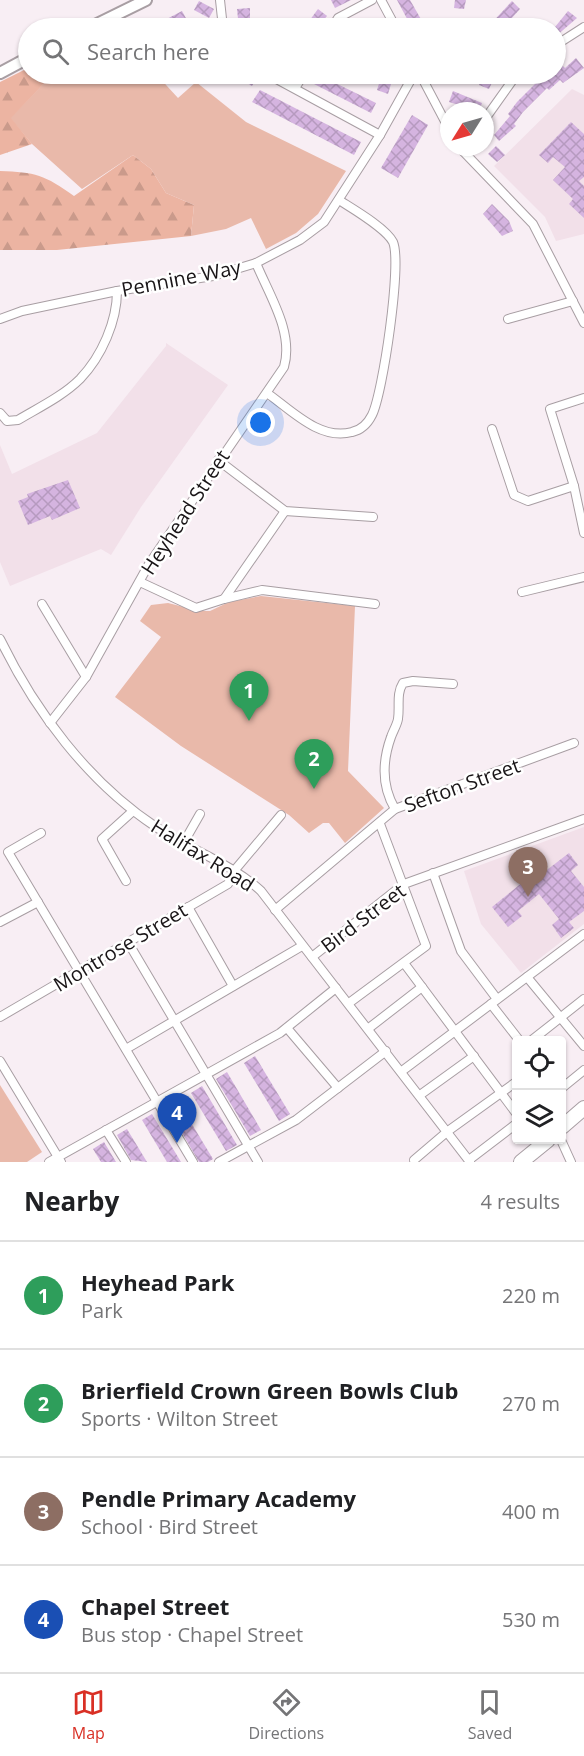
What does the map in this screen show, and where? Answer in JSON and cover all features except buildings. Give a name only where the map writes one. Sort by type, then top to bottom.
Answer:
[{"type":"highway","points":[[566,1123],[584,1108]]},
{"type":"highway","points":[[521,1162],[540,1144]]},
{"type":"street","points":[[109,18],[146,0]]},
{"type":"street","points":[[220,0],[222,18]]},
{"type":"street","points":[[338,18],[372,0]]},
{"type":"street","points":[[381,0],[391,18]]},
{"type":"street","points":[[566,38],[584,27]]},
{"type":"street","points":[[0,73],[18,63]]},
{"type":"street","points":[[287,84],[380,135]]},
{"type":"street","points":[[295,88],[298,84]]},
{"type":"street","name":"Pennine Way","points":[[0,319],[22,311],[117,291],[213,276],[256,263],[308,234],[324,222],[339,200],[408,84]]},
{"type":"street","points":[[425,84],[440,112]]},
{"type":"street","points":[[494,106],[510,84]]},
{"type":"street","points":[[468,156],[532,224],[584,323]]},
{"type":"street","points":[[267,393],[324,432],[338,434],[360,429],[367,423],[376,405],[390,330],[395,251],[388,236],[339,200]]},
{"type":"street","name":"Heyhead Street","points":[[50,723],[86,678],[140,582],[218,460],[284,367],[288,351],[286,334],[256,263]]},
{"type":"street","points":[[0,413],[7,421],[18,420],[81,378],[111,330],[117,310],[117,291]]},
{"type":"street","points":[[508,319],[573,301]]},
{"type":"street","points":[[584,398],[550,409],[574,486],[584,533]]},
{"type":"street","points":[[492,429],[514,495],[521,500],[528,501],[574,486]]},
{"type":"street","points":[[218,460],[285,511],[373,517]]},
{"type":"street","points":[[224,599],[285,511]]},
{"type":"street","points":[[522,592],[584,578]]},
{"type":"street","points":[[140,582],[196,608],[262,590],[375,604]]},
{"type":"street","points":[[42,604],[86,678]]},
{"type":"street","name":"Halifax Road","points":[[0,639],[13,665],[50,723],[91,771],[133,811],[257,887],[369,1028],[470,1161]]},
{"type":"street","points":[[395,809],[386,794],[383,777],[387,750],[398,722],[398,690],[403,683],[413,681],[453,684]]},
{"type":"street","name":"Sefton Street","points":[[275,910],[380,824],[395,809],[574,743]]},
{"type":"street","points":[[126,881],[102,839],[133,811]]},
{"type":"street","points":[[184,842],[200,814]]},
{"type":"street","name":"Montrose Street","points":[[0,1017],[129,944],[228,884],[234,871],[281,815]]},
{"type":"street","name":"Bird Street","points":[[312,957],[404,884],[584,819]]},
{"type":"street","points":[[349,1003],[426,946],[380,824]]},
{"type":"street","points":[[41,833],[8,852],[193,1162]]},
{"type":"street","points":[[432,873],[460,951],[516,1036]]},
{"type":"street","points":[[0,922],[38,902]]},
{"type":"street","points":[[188,908],[233,986]]},
{"type":"street","points":[[402,1071],[583,936]]},
{"type":"street","points":[[129,944],[258,1162]]},
{"type":"street","points":[[126,1049],[302,946]]},
{"type":"street","points":[[404,963],[512,1108]]},
{"type":"street","points":[[527,977],[584,1046]]},
{"type":"street","points":[[369,1028],[422,987]]},
{"type":"street","points":[[49,1162],[59,1159],[287,1028],[336,988]]},
{"type":"street","points":[[538,1036],[584,999]]},
{"type":"street","points":[[287,1028],[338,1088]]},
{"type":"street","points":[[219,1162],[296,1120],[386,1051]]},
{"type":"street","points":[[420,1095],[474,1056]]},
{"type":"street","points":[[0,1061],[59,1159]]},
{"type":"street","points":[[566,1084],[584,1070]]},
{"type":"street","points":[[414,1160],[448,1131],[512,1085]]},
{"type":"street","points":[[470,1161],[512,1127]]},
{"type":"street","points":[[106,1130],[126,1162]]},
{"type":"street","points":[[563,1144],[571,1162]]},
{"type":"shaded area","points":[[43,84],[165,84],[178,98],[194,84],[198,84],[246,122],[346,171],[318,214],[296,233],[266,249],[251,218],[226,229],[191,236],[194,205],[166,193],[151,169],[133,155],[82,189],[32,144],[10,118]]},
{"type":"shaded area","points":[[572,89],[584,95],[584,234],[556,241],[545,217],[494,166]]},
{"type":"shaded area","points":[[166,343],[228,385],[141,507],[111,555],[101,549],[10,586],[0,562],[0,445],[12,474],[97,433],[166,346]]},
{"type":"shaded area","points":[[261,596],[355,606],[348,771],[384,808],[345,843],[329,823],[323,823],[309,833],[289,815],[181,746],[115,697],[161,637],[140,621],[151,605],[168,603],[200,611],[210,611],[229,602]]},
{"type":"shaded area","points":[[584,827],[584,924],[521,973],[481,924],[464,871]]},
{"type":"shaded area","points":[[0,1085],[42,1152],[27,1162],[0,1162]]},
{"type":"green space","points":[[18,73],[18,84],[43,84],[11,118],[32,144],[0,155],[0,82]]},
{"type":"green space","points":[[133,155],[151,169],[166,193],[194,205],[191,236],[57,250],[0,250],[0,171],[22,172],[39,176],[55,183],[74,196]]},
{"type":"place","name":"Heyhead Park","points":[[249,721]]},
{"type":"place","name":"Brierfield Crown Green Bowls Club","points":[[314,789]]},
{"type":"place","name":"Pendle Primary Academy","points":[[528,897]]},
{"type":"place","name":"Chapel Street","points":[[177,1143]]}]
